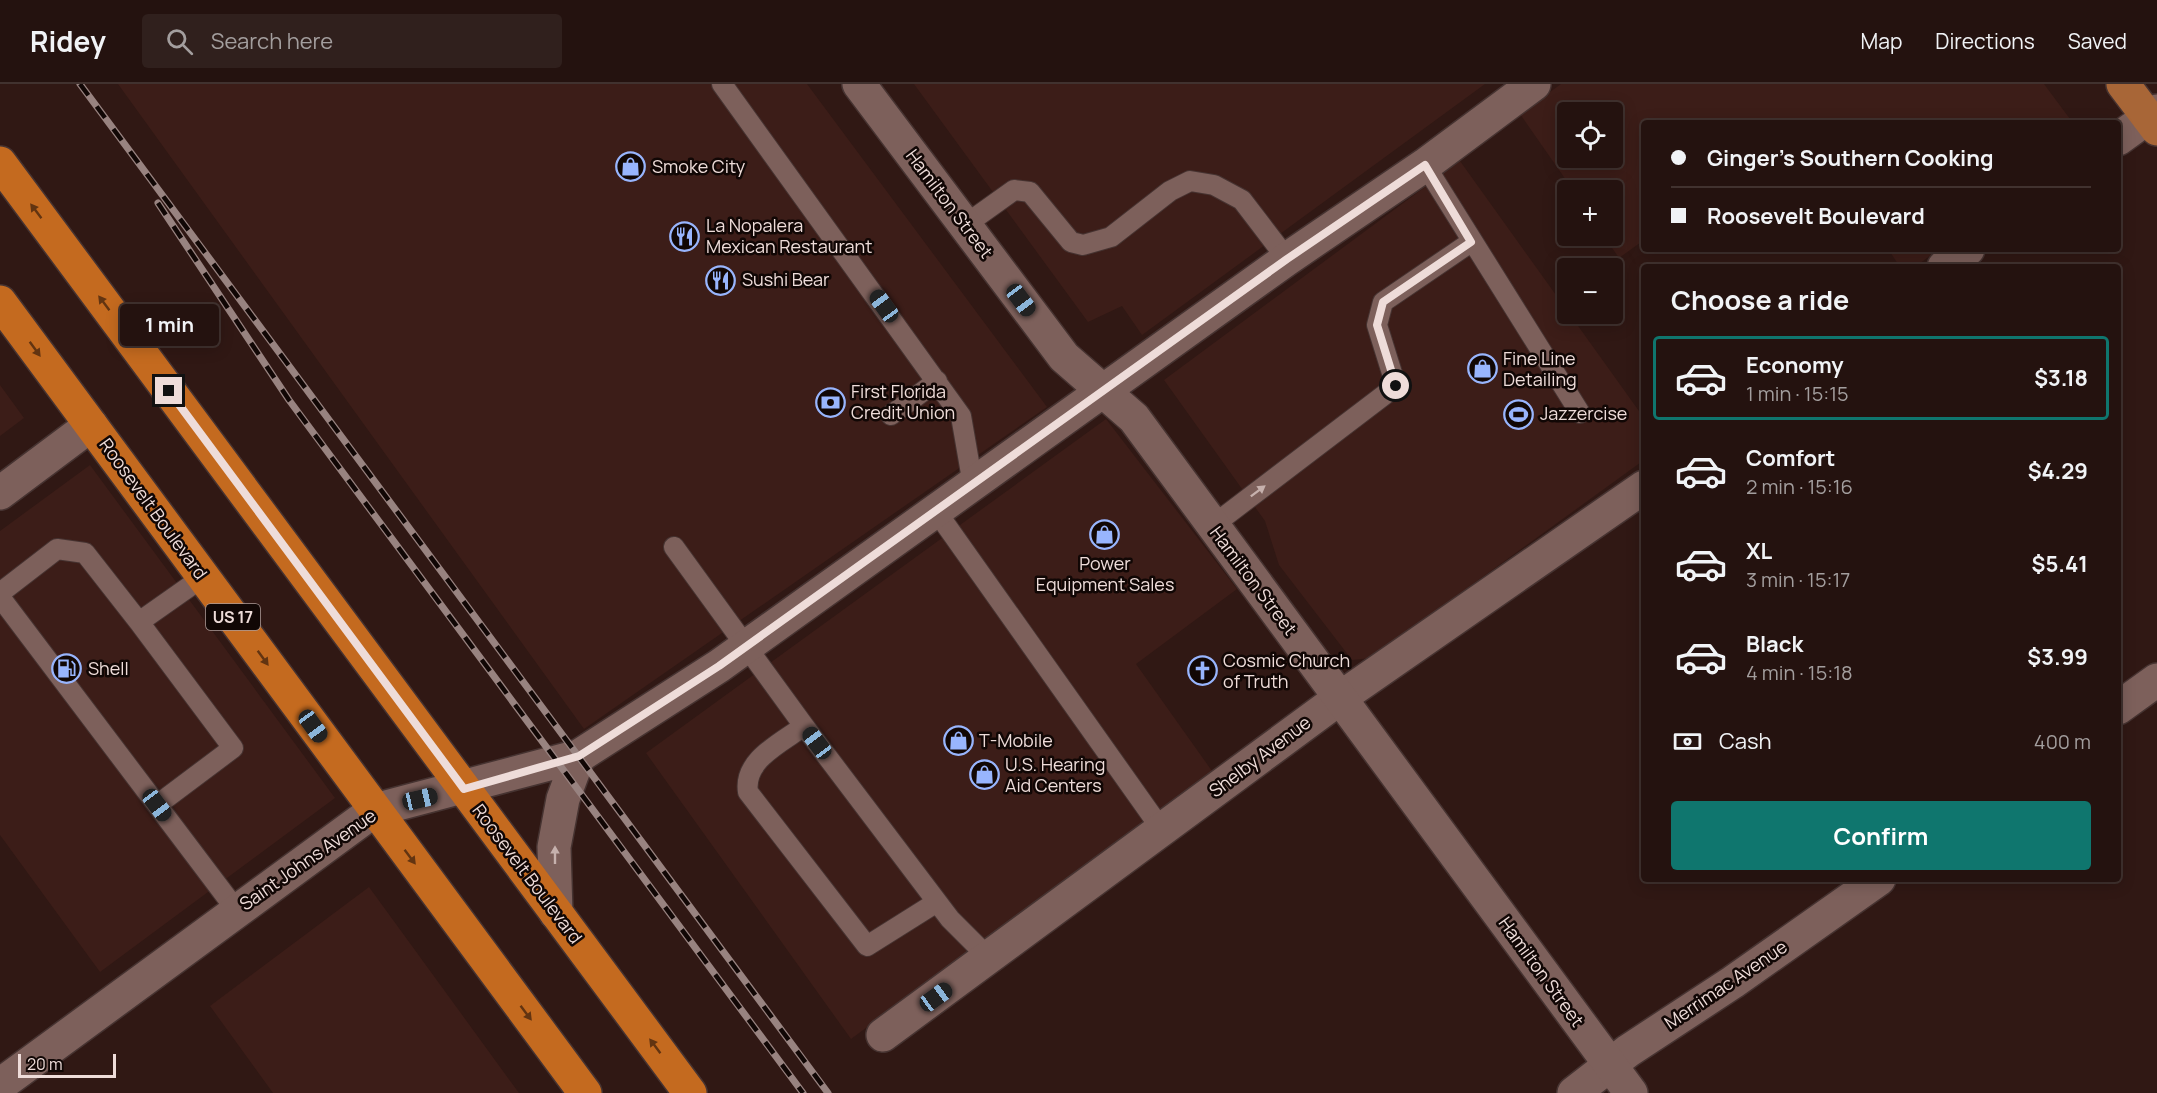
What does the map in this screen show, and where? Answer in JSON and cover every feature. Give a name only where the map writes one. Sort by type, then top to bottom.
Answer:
[{"type":"highway","name":"Roosevelt Boulevard","points":[[0,163],[690,1093]]},
{"type":"highway","name":"Roosevelt Boulevard","points":[[0,302],[585,1093]]},
{"type":"main road","points":[[2123,84],[2154,119]]},
{"type":"street","name":"Hamilton Street","points":[[859,84],[1064,357],[1134,418],[1631,1093]]},
{"type":"street","name":"Saint Johns Avenue","points":[[0,1085],[375,810],[464,789],[579,756],[747,646],[1287,259],[1425,165],[1534,84]]},
{"type":"street","points":[[2121,137],[2154,119]]},
{"type":"street","points":[[1948,264],[1964,252]]},
{"type":"street","points":[[4,483],[91,425]]},
{"type":"street","name":"Shelby Avenue","points":[[883,1035],[1340,698],[1641,489]]},
{"type":"street","points":[[2121,706],[2157,680]]},
{"type":"street","points":[[556,913],[554,847],[563,799],[579,756]]},
{"type":"street","name":"Merrimac Avenue","points":[[1574,1093],[1610,1065],[1875,882]]},
{"type":"lane","points":[[722,84],[937,381],[960,417],[973,485]]},
{"type":"lane","points":[[1425,165],[1471,242],[1580,413]]},
{"type":"lane","points":[[965,225],[1014,190],[1023,189],[1030,192],[1071,242],[1083,245],[1111,237],[1170,191],[1190,181],[1214,185],[1242,200],[1287,259]]},
{"type":"lane","points":[[1212,526],[1396,386],[1377,325],[1383,302],[1471,242]]},
{"type":"lane","points":[[891,415],[937,381]]},
{"type":"lane","points":[[936,511],[1161,830]]},
{"type":"lane","points":[[674,547],[804,726],[937,902],[990,958]]},
{"type":"lane","points":[[157,805],[233,748],[85,553],[57,549],[0,595],[157,805],[237,911]]},
{"type":"lane","points":[[139,622],[203,577]]},
{"type":"lane","points":[[804,726],[754,764],[746,779],[748,792],[867,946],[937,902]]},
{"type":"shaded area","points":[[118,84],[807,84],[1047,407],[584,729]]},
{"type":"shaded area","points":[[914,84],[1485,84],[1142,335],[1122,306],[1088,322]]},
{"type":"shaded area","points":[[1561,84],[2044,84],[2071,120],[1641,120],[1641,242],[1619,258],[1611,246],[1623,246],[1623,180],[1566,180],[1558,168],[1623,168],[1623,102],[1557,102],[1557,167],[1520,114]]},
{"type":"shaded area","points":[[1460,161],[1557,296],[1557,324],[1577,324],[1641,414],[1641,462],[1371,658],[1352,660],[1279,565],[1265,521],[1164,380]]},
{"type":"shaded area","points":[[1890,252],[1935,252],[1919,264],[1898,264]]},
{"type":"shaded area","points":[[0,385],[24,418],[0,436]]},
{"type":"shaded area","points":[[1106,419],[1237,589],[1136,664],[1212,771],[851,1039],[646,753]]},
{"type":"shaded area","points":[[90,465],[335,798],[100,972],[0,835],[0,531]]},
{"type":"shaded area","points":[[369,887],[519,1093],[273,1093],[210,1006]]},
{"type":"railway","points":[[80,84],[828,1093]]},
{"type":"railway","points":[[158,203],[289,400],[803,1093]]},
{"type":"place","name":"Smoke City","points":[[631,167]]},
{"type":"place","name":"La Nopalera Mexican Restaurant","points":[[685,236]]},
{"type":"place","name":"Sushi Bear","points":[[721,280]]},
{"type":"place","name":"Fine Line Detailing","points":[[1482,369]]},
{"type":"place","name":"First Florida Credit Union","points":[[830,402]]},
{"type":"place","name":"Jazzercise","points":[[1519,414]]},
{"type":"place","name":"Power Equipment Sales","points":[[1105,535]]},
{"type":"place","name":"Shell","points":[[67,669]]},
{"type":"place","name":"Cosmic Church of Truth","points":[[1202,671]]},
{"type":"place","name":"T-Mobile","points":[[958,741]]},
{"type":"place","name":"U.S. Hearing Aid Centers","points":[[984,775]]},
{"type":"route","points":[[169,391],[464,789],[579,756],[719,666],[1287,259],[1425,165],[1471,242],[1416,277],[1383,302],[1377,325],[1396,386]]}]
